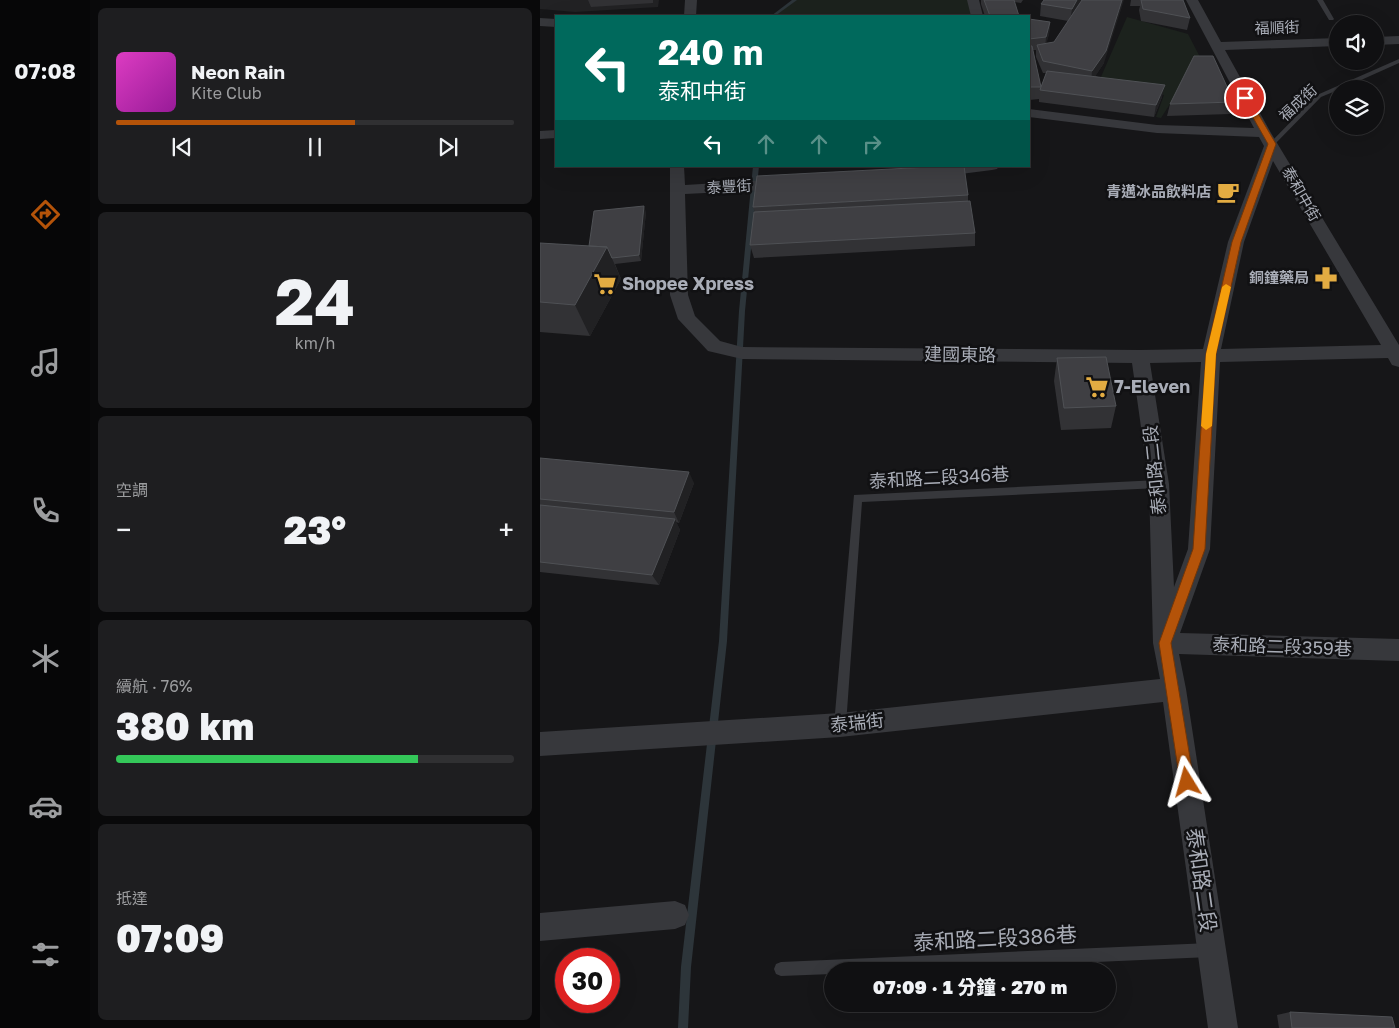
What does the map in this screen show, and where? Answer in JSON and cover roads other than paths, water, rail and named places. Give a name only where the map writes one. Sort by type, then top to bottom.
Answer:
[{"type":"street","points":[[690,15],[692,0]]},
{"type":"street","points":[[973,0],[977,15]]},
{"type":"street","name":"泰和中街","points":[[1192,0],[1268,139],[1397,354]]},
{"type":"street","points":[[540,22],[555,23]]},
{"type":"street","points":[[1384,41],[1399,40]]},
{"type":"street","name":"福順街","points":[[1217,46],[1329,42]]},
{"type":"street","points":[[1030,113],[1156,129],[1268,139],[1236,242],[1211,354],[1199,549],[1165,643]]},
{"type":"street","points":[[540,134],[555,134]]},
{"type":"street","name":"建國東路","points":[[677,167],[679,295],[687,319],[714,346],[736,352],[1140,357],[1211,354],[1397,354]]},
{"type":"street","points":[[926,173],[983,167]]},
{"type":"street","name":"泰豐街","points":[[676,190],[800,183]]},
{"type":"street","name":"泰和路二段","points":[[1140,357],[1159,484],[1165,643],[1174,689],[1222,1028]]},
{"type":"street","name":"泰和路二段359巷","points":[[1165,643],[1399,650]]},
{"type":"street","name":"泰瑞街","points":[[540,744],[840,725],[1174,689]]},
{"type":"street","points":[[540,927],[675,915]]},
{"type":"lane","points":[[1320,0],[1329,16]]},
{"type":"lane","name":"福成街","points":[[1268,139],[1319,96],[1399,60]]},
{"type":"lane","name":"泰和路二段346巷","points":[[840,725],[857,498],[1159,484]]},
{"type":"lane","name":"泰和路二段386巷","points":[[781,969],[1211,950]]},
{"type":"waterway","points":[[774,15],[795,0]]},
{"type":"waterway","points":[[683,1028],[686,967],[723,641],[742,311],[756,167]]},
{"type":"place","name":"青邁冰品飲料店","points":[[1228,192]]},
{"type":"place","name":"銅鐘藥局","points":[[1326,278]]},
{"type":"place","name":"Shopee Xpress","points":[[605,284]]},
{"type":"place","name":"7-Eleven","points":[[1097,387]]}]
